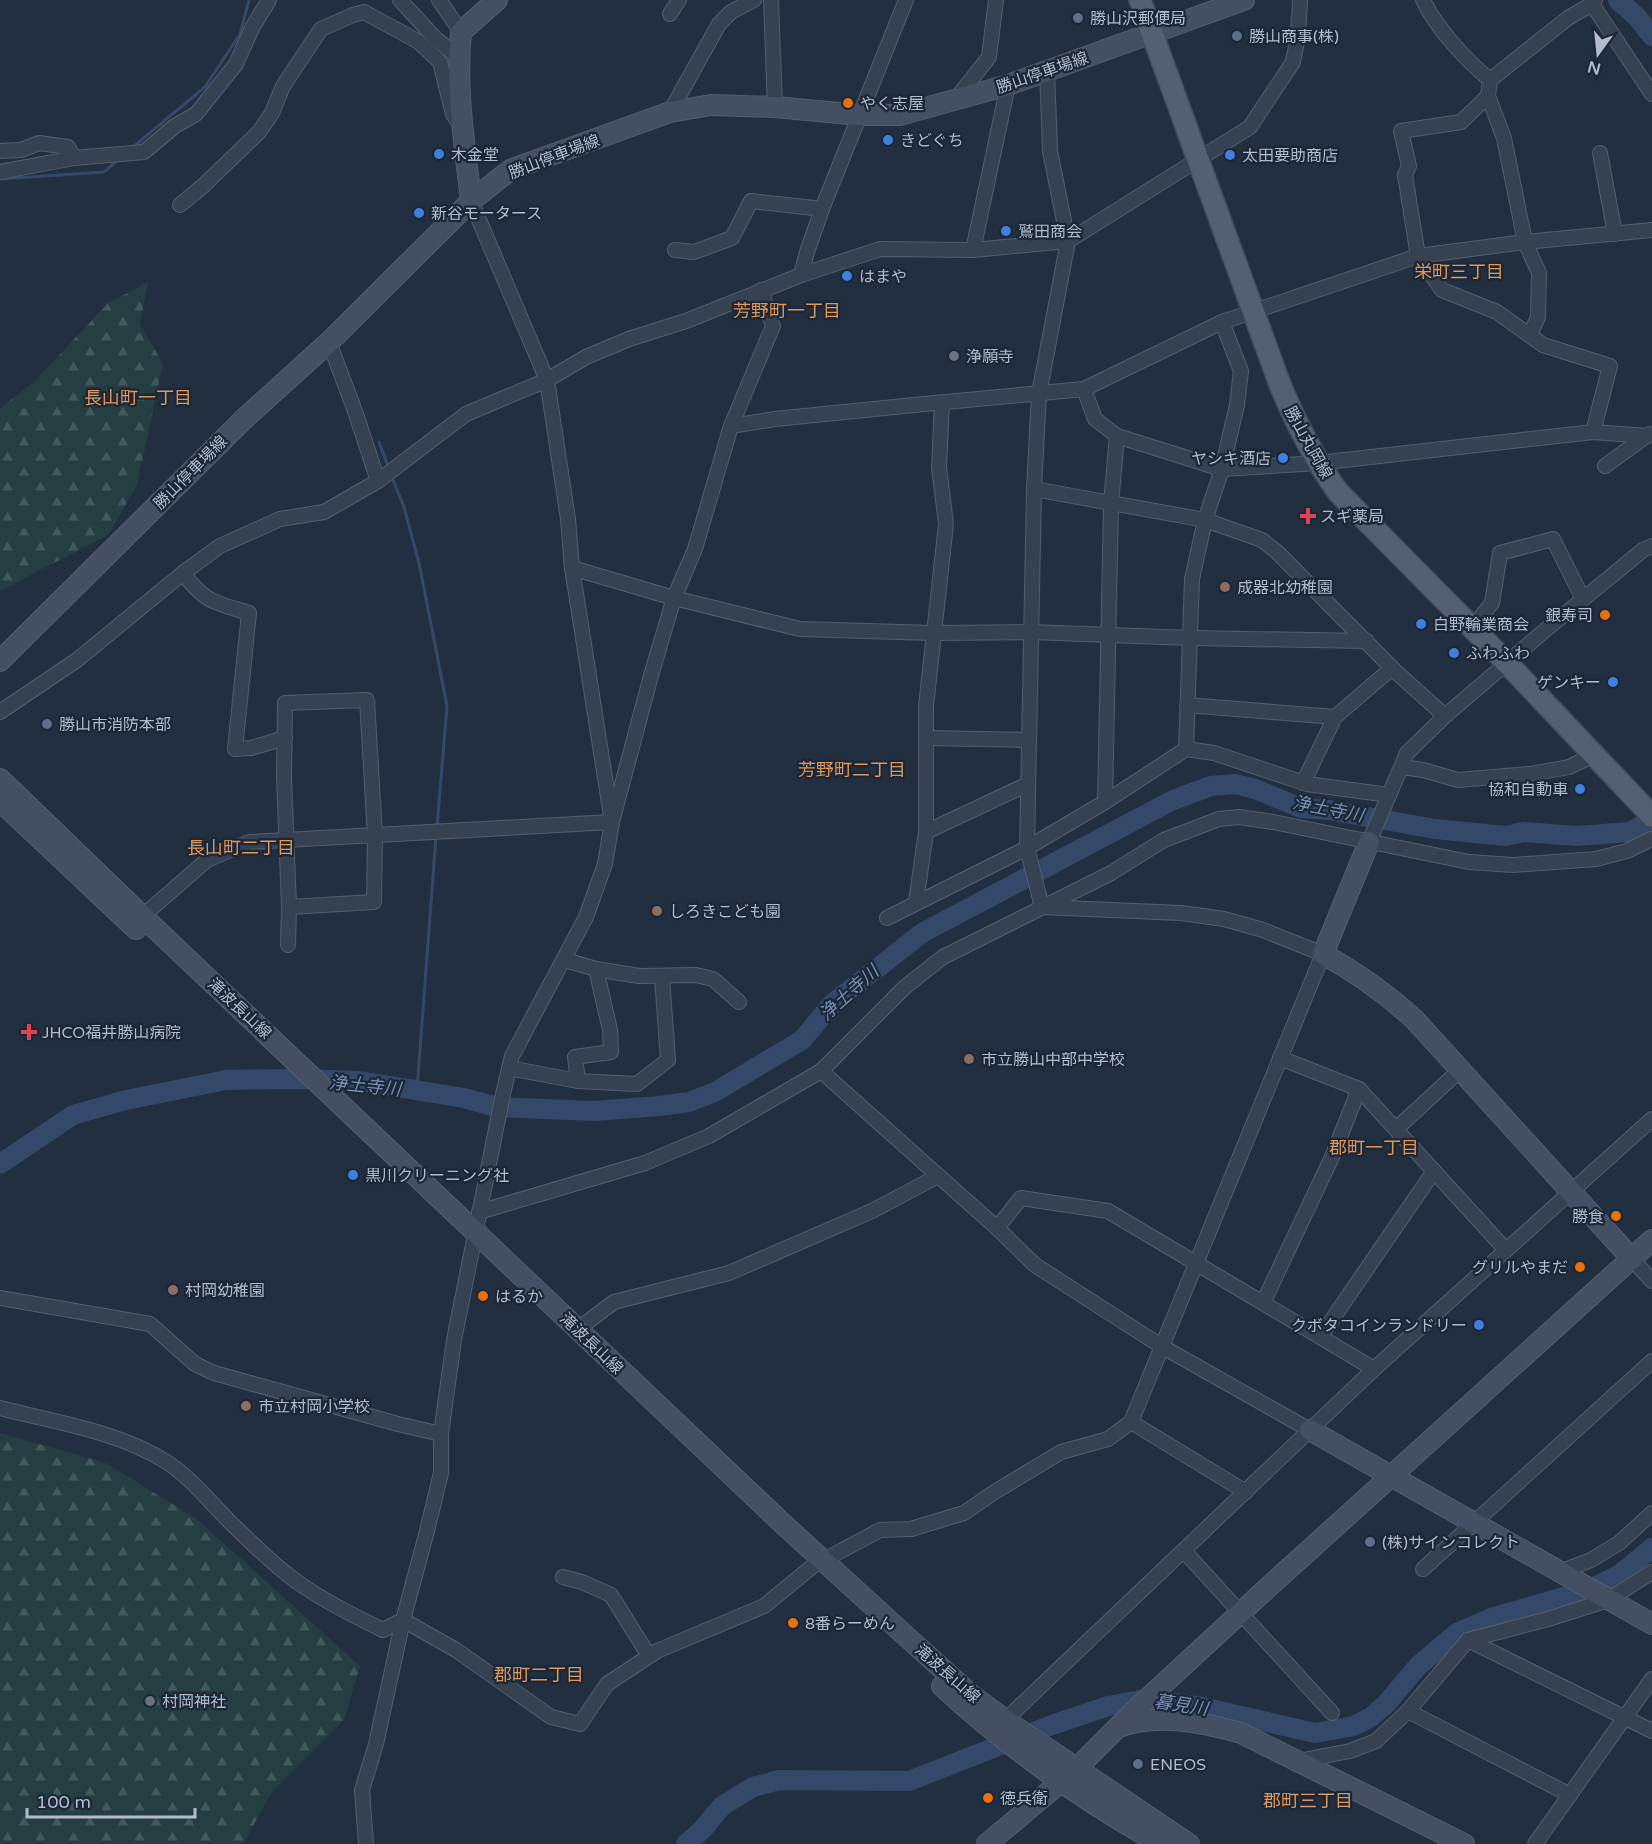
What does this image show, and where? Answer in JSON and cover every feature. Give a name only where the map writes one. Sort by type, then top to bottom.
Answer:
[{"type":"main road","points":[[471,201],[458,57],[461,32],[497,0]]},
{"type":"main road","name":"勝山丸岡線","points":[[1140,0],[1252,310],[1292,413],[1317,463],[1338,492],[1507,663],[1652,816]]},
{"type":"main road","name":"勝山停車場線","points":[[0,661],[243,420],[329,342],[471,201],[510,170],[670,112],[711,105],[775,107],[860,115],[900,115],[1008,85],[1153,34],[1208,7],[1244,0]]},
{"type":"main road","name":"滝波長山線","points":[[0,779],[137,921]]},
{"type":"main road","name":"滝波長山線","points":[[0,801],[137,921],[349,1120],[475,1229],[964,1706],[1003,1725],[1157,1843]]},
{"type":"main road","points":[[1369,842],[1323,954],[1346,966],[1392,999],[1415,1020],[1632,1259]]},
{"type":"main road","name":"滝波長山線","points":[[475,1229],[723,1484],[818,1564]]},
{"type":"main road","points":[[987,1844],[1068,1775],[1240,1613],[1652,1240]]},
{"type":"main road","points":[[1310,1430],[1652,1623]]},
{"type":"main road","points":[[1118,1727],[1134,1721],[1163,1719],[1202,1723],[1241,1733],[1464,1844]]},
{"type":"main road","name":"滝波長山線","points":[[1068,1775],[1189,1844]]},
{"type":"street","points":[[0,172],[74,158],[144,152],[174,126],[196,114],[236,64],[252,28],[269,0]]},
{"type":"street","points":[[400,0],[435,38],[458,57]]},
{"type":"street","points":[[439,0],[461,32]]},
{"type":"street","points":[[670,14],[680,0]]},
{"type":"street","points":[[670,112],[719,24],[730,12],[754,0]]},
{"type":"street","points":[[771,0],[775,107]]},
{"type":"street","points":[[801,275],[822,209],[906,0]]},
{"type":"street","points":[[956,99],[989,57],[996,0]]},
{"type":"street","points":[[0,712],[77,660],[183,573],[220,546],[280,519],[324,512],[378,481],[466,414],[548,380],[586,357],[629,339],[686,321],[801,275],[880,249],[974,250],[1068,241],[1250,127],[1293,62],[1298,36],[1300,0]]},
{"type":"street","points":[[1423,0],[1428,10],[1470,63],[1490,80]]},
{"type":"street","points":[[1530,335],[1538,317],[1539,273],[1525,242],[1504,138],[1488,96],[1490,80],[1568,18],[1594,2],[1652,94]]},
{"type":"street","points":[[180,205],[259,132],[272,113],[283,86],[321,29],[352,15],[364,12],[419,42],[440,62],[453,114],[463,129]]},
{"type":"street","points":[[1042,907],[1028,852],[1034,489],[1040,394],[1068,241],[1050,151],[1047,70]]},
{"type":"street","points":[[974,250],[1008,85]]},
{"type":"street","points":[[1488,96],[1461,122],[1401,131],[1409,166],[1405,175],[1418,256],[1442,290],[1497,312],[1543,345],[1610,366],[1593,432]]},
{"type":"street","points":[[0,152],[21,150],[39,143],[68,147],[74,158]]},
{"type":"street","points":[[1600,153],[1615,234]]},
{"type":"street","points":[[471,201],[548,380],[568,519],[572,568],[612,822]]},
{"type":"street","points":[[675,250],[694,252],[732,238],[751,201],[822,209]]},
{"type":"street","points":[[731,426],[775,419],[1084,389],[1222,322],[1252,310],[1418,256],[1525,242],[1652,230]]},
{"type":"street","points":[[366,1844],[362,1790],[376,1744],[441,1473],[441,1434],[454,1340],[502,1094],[512,1056],[586,917],[605,864],[612,822],[674,597],[695,549],[731,426],[773,326],[761,290]]},
{"type":"street","points":[[1186,749],[1192,579],[1205,520],[1222,469],[1238,405],[1240,371],[1222,322]]},
{"type":"street","points":[[329,342],[378,481]]},
{"type":"street","points":[[1084,389],[1095,419],[1117,436],[1222,469],[1317,463],[1593,432],[1649,434]]},
{"type":"street","points":[[916,902],[926,832],[926,706],[946,524],[939,467],[942,403]]},
{"type":"street","points":[[1605,466],[1649,434]]},
{"type":"street","points":[[1105,802],[1111,504],[1117,436]]},
{"type":"street","points":[[1034,489],[1205,520],[1262,540],[1277,552],[1392,668],[1445,716]]},
{"type":"street","points":[[1472,628],[1492,603],[1500,553],[1553,539],[1583,599]]},
{"type":"street","points":[[1369,842],[1407,753],[1445,716],[1507,663],[1643,550],[1652,546]]},
{"type":"street","points":[[572,568],[800,629],[933,633],[1031,632],[1367,642]]},
{"type":"street","points":[[183,573],[195,590],[208,600],[249,613],[235,748],[251,748],[285,738]]},
{"type":"street","points":[[1302,783],[1335,717],[1392,668]]},
{"type":"street","points":[[288,945],[285,703],[368,700],[375,836],[375,902],[289,907]]},
{"type":"street","points":[[1187,705],[1335,717]]},
{"type":"street","points":[[926,738],[1029,740]]},
{"type":"street","points":[[887,918],[916,902],[1028,852],[1186,749],[1214,753],[1302,783],[1388,798]]},
{"type":"street","points":[[1402,767],[1423,770],[1458,780],[1530,774],[1569,767],[1594,755]]},
{"type":"street","points":[[926,832],[1028,784]]},
{"type":"street","points":[[475,1229],[709,1136],[821,1071],[905,987],[944,957],[1112,873],[1164,840],[1219,819],[1239,817],[1274,822],[1469,862],[1513,865],[1596,859],[1627,851],[1652,839],[1652,844]]},
{"type":"street","points":[[137,921],[207,860],[249,842],[286,842],[612,822]]},
{"type":"street","points":[[404,1620],[456,1650],[551,1717],[580,1724],[607,1684],[657,1651],[764,1606],[818,1564],[880,1530],[911,1529],[964,1513],[1061,1452],[1108,1439],[1131,1422],[1323,954],[1263,930],[1224,919],[1181,913],[1042,907]]},
{"type":"street","points":[[565,960],[596,969],[639,976],[696,975],[713,979],[740,1002]]},
{"type":"street","points":[[578,1082],[575,1057],[611,1052],[610,1030],[596,969]]},
{"type":"street","points":[[509,1068],[578,1082],[637,1084],[668,1060],[662,977]]},
{"type":"street","points":[[1280,1058],[1359,1089],[1505,1249]]},
{"type":"street","points":[[1396,1129],[1460,1070]]},
{"type":"street","points":[[821,1071],[997,1228],[1035,1265],[1161,1346],[1310,1430]]},
{"type":"street","points":[[1263,1303],[1332,1157],[1359,1089]]},
{"type":"street","points":[[1003,1725],[1374,1369],[1652,1119]]},
{"type":"street","points":[[1320,1337],[1434,1171]]},
{"type":"street","points":[[578,1329],[614,1302],[729,1274],[872,1211],[939,1176]]},
{"type":"street","points":[[997,1228],[1022,1198],[1108,1211],[1374,1369]]},
{"type":"street","points":[[1632,1259],[1652,1281]]},
{"type":"street","points":[[0,1298],[150,1324],[195,1364],[214,1373],[441,1434]]},
{"type":"street","points":[[1423,1569],[1652,1361]]},
{"type":"street","points":[[0,1408],[123,1440],[142,1448],[166,1461],[192,1481],[234,1526],[303,1586],[383,1630],[404,1620]]},
{"type":"street","points":[[1131,1422],[1246,1492]]},
{"type":"street","points":[[1565,1573],[1619,1544],[1652,1513]]},
{"type":"street","points":[[1184,1551],[1332,1713]]},
{"type":"street","points":[[1298,1761],[1350,1751],[1376,1741],[1408,1711],[1468,1640],[1608,1600],[1652,1572]]},
{"type":"street","points":[[563,1577],[582,1582],[611,1595],[649,1656]]},
{"type":"street","points":[[1468,1640],[1626,1716],[1652,1731]]},
{"type":"street","points":[[1535,1844],[1652,1679]]},
{"type":"street","points":[[1408,1711],[1570,1795]]},
{"type":"green space","points":[[148,282],[140,324],[163,364],[137,485],[108,535],[0,591],[0,408],[34,382],[108,303]]},
{"type":"green space","points":[[0,1433],[106,1463],[198,1520],[360,1666],[344,1720],[272,1792],[243,1844],[0,1844]]},
{"type":"waterway","points":[[133,147],[205,87],[240,34],[249,0]]},
{"type":"waterway","points":[[1618,0],[1638,18],[1652,36]]},
{"type":"waterway","points":[[0,179],[104,172],[119,159]]},
{"type":"waterway","points":[[379,442],[389,469]]},
{"type":"waterway","points":[[391,475],[404,507],[419,563],[447,706],[437,827]]},
{"type":"waterway","name":"浄土寺川","points":[[0,1164],[73,1115],[126,1100],[226,1080],[359,1081],[464,1098],[496,1107],[594,1111],[689,1102],[715,1092],[802,1040],[833,1003],[922,933],[1173,800],[1211,786],[1235,784],[1255,789],[1301,808],[1329,810],[1435,829],[1506,836],[1524,832],[1576,836],[1630,832],[1652,819]]},
{"type":"waterway","points":[[417,1090],[436,836]]},
{"type":"waterway","name":"暮見川","points":[[686,1844],[702,1830],[722,1806],[753,1787],[779,1780],[909,1781],[1052,1725],[1108,1706],[1146,1699],[1202,1707],[1315,1733],[1354,1726],[1371,1717],[1386,1704],[1418,1666],[1457,1633],[1494,1617],[1588,1590],[1619,1575],[1652,1548]]},
{"type":"place","name":"勝山沢郵便局","points":[[1078,18]]},
{"type":"place","name":"勝山商事(株)","points":[[1237,36]]},
{"type":"place","name":"やく志屋","points":[[848,103]]},
{"type":"place","name":"きどぐち","points":[[888,140]]},
{"type":"place","name":"木金堂","points":[[439,154]]},
{"type":"place","name":"太田要助商店","points":[[1230,155]]},
{"type":"place","name":"新谷モータース","points":[[419,213]]},
{"type":"place","name":"鷲田商会","points":[[1006,231]]},
{"type":"place","name":"はまや","points":[[847,276]]},
{"type":"place","name":"浄願寺","points":[[954,356]]},
{"type":"place","name":"ヤシキ酒店","points":[[1283,458]]},
{"type":"place","name":"スギ薬局","points":[[1308,516]]},
{"type":"place","name":"成器北幼稚園","points":[[1225,587]]},
{"type":"place","name":"銀寿司","points":[[1605,615]]},
{"type":"place","name":"白野輪業商会","points":[[1421,624]]},
{"type":"place","name":"ふわふわ","points":[[1454,653]]},
{"type":"place","name":"ゲンキー","points":[[1613,682]]},
{"type":"place","name":"勝山市消防本部","points":[[47,724]]},
{"type":"place","name":"協和自動車","points":[[1580,789]]},
{"type":"place","name":"しろきこども園","points":[[657,911]]},
{"type":"place","name":"JHCO福井勝山病院","points":[[29,1032]]},
{"type":"place","name":"市立勝山中部中学校","points":[[969,1059]]},
{"type":"place","name":"黒川クリーニング社","points":[[353,1175]]},
{"type":"place","name":"勝食","points":[[1616,1216]]},
{"type":"place","name":"グリルやまだ","points":[[1580,1267]]},
{"type":"place","name":"村岡幼稚園","points":[[173,1290]]},
{"type":"place","name":"はるか","points":[[483,1296]]},
{"type":"place","name":"クボタコインランドリー","points":[[1479,1325]]},
{"type":"place","name":"市立村岡小学校","points":[[246,1406]]},
{"type":"place","name":"(株)サインコレクト","points":[[1370,1542]]},
{"type":"place","name":"8番らーめん","points":[[793,1623]]},
{"type":"place","name":"村岡神社","points":[[150,1701]]},
{"type":"place","name":"ENEOS","points":[[1138,1764]]},
{"type":"place","name":"徳兵衛","points":[[988,1798]]},
{"type":"district","name":"栄町三丁目","points":[[1459,272]]},
{"type":"district","name":"芳野町一丁目","points":[[787,311]]},
{"type":"district","name":"長山町一丁目","points":[[138,398]]},
{"type":"district","name":"芳野町二丁目","points":[[852,770]]},
{"type":"district","name":"長山町二丁目","points":[[241,848]]},
{"type":"district","name":"郡町一丁目","points":[[1374,1148]]},
{"type":"district","name":"郡町二丁目","points":[[539,1675]]},
{"type":"district","name":"郡町三丁目","points":[[1308,1801]]}]
